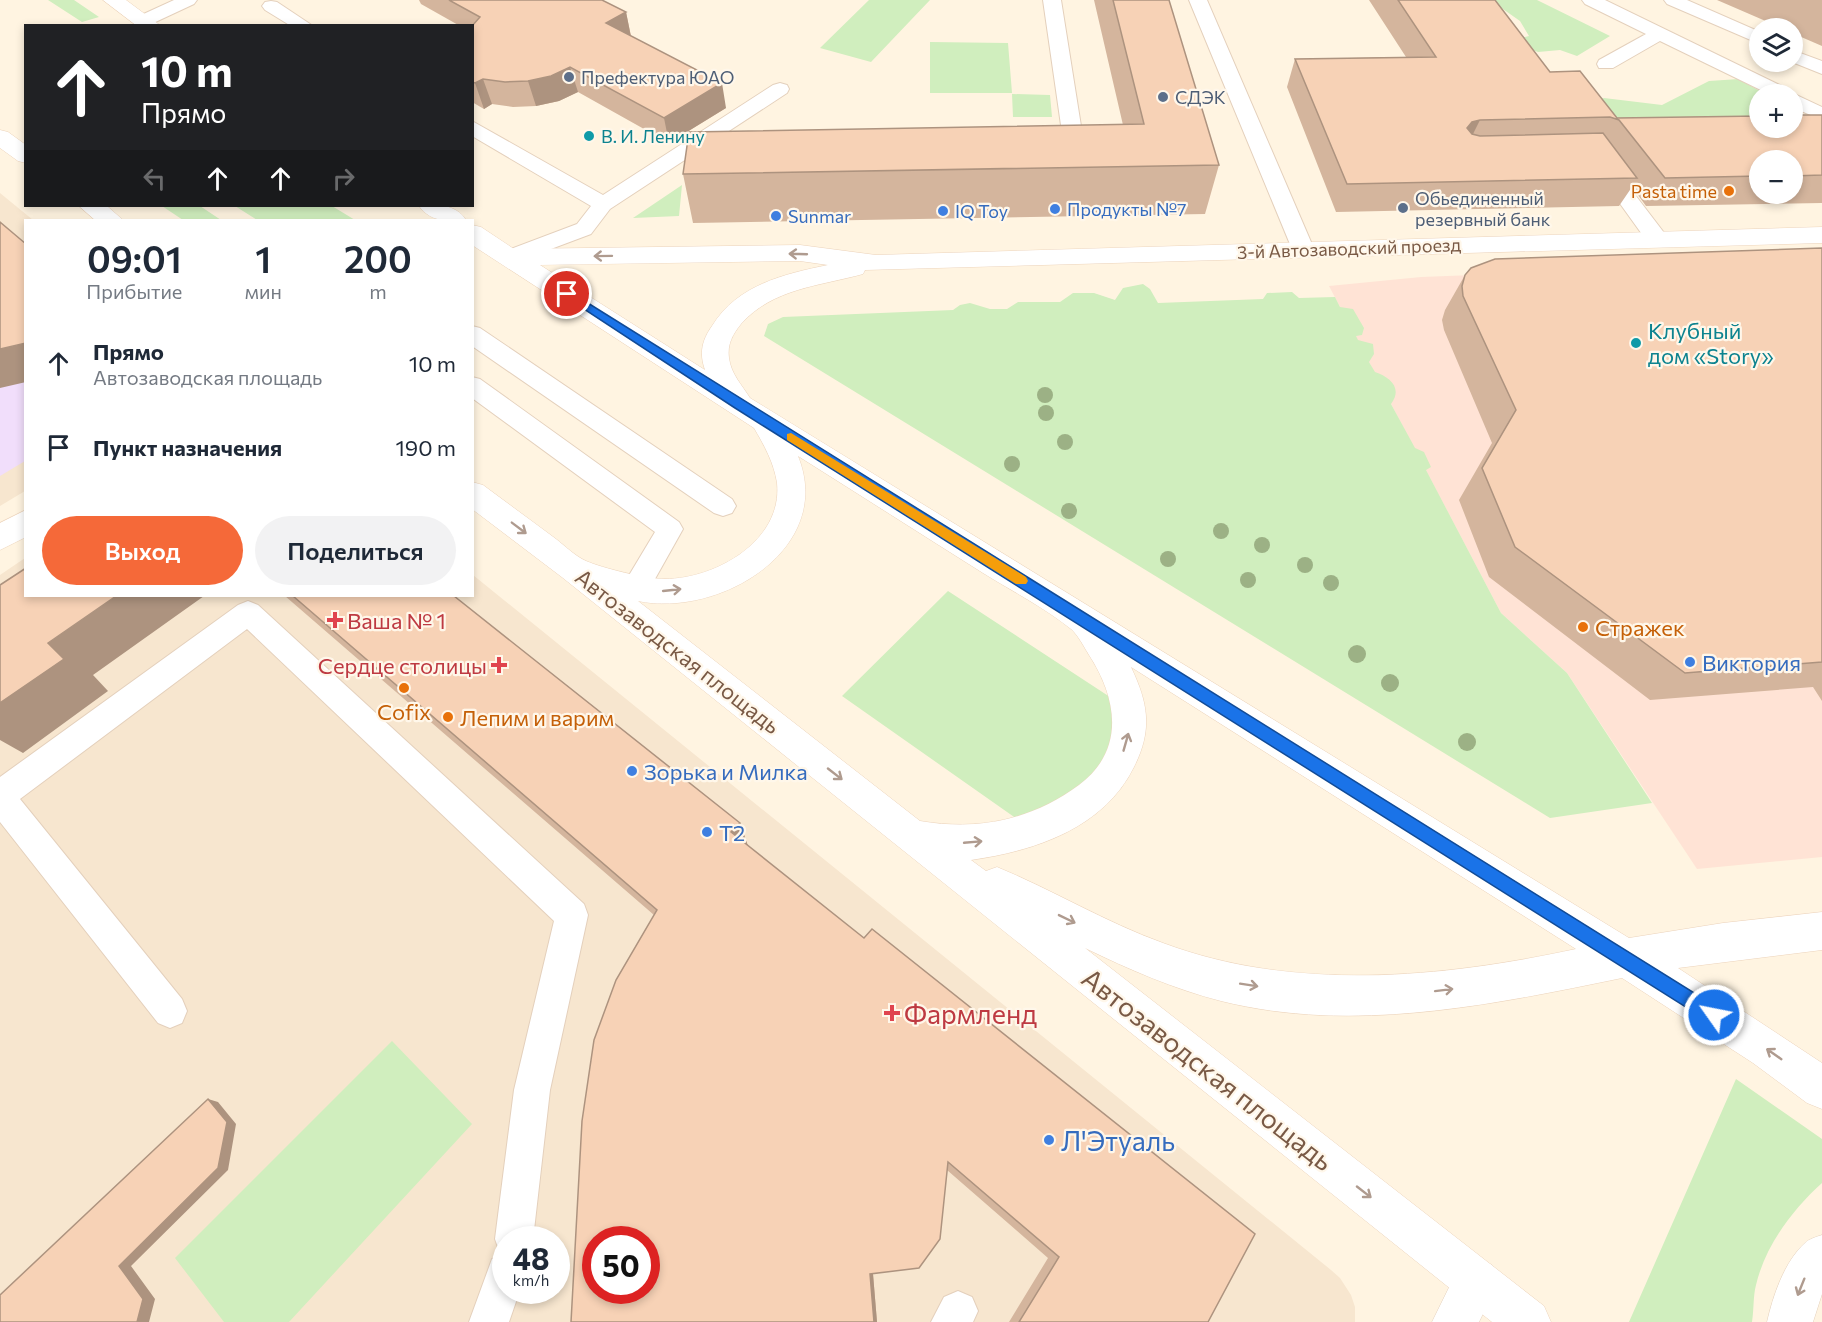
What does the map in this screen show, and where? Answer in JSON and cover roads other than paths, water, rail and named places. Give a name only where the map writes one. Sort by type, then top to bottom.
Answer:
[{"type":"main road","points":[[113,0],[147,23]]},
{"type":"main road","points":[[0,137],[24,155]]},
{"type":"main road","points":[[92,207],[110,219]]},
{"type":"main road","points":[[433,207],[452,219]]},
{"type":"main road","name":"3-й Автозаводский проезд","points":[[511,257],[800,253],[876,263],[1822,235]]},
{"type":"main road","points":[[476,240],[511,257],[751,412],[1626,958],[1767,1049],[1822,1088]]},
{"type":"main road","name":"3-й Автозаводский проезд","points":[[574,569],[636,587],[666,592],[705,585],[737,573],[764,551],[783,527],[792,494],[786,458],[723,379],[715,358],[717,337],[732,316],[765,292],[787,283],[876,263]]},
{"type":"main road","name":"Автозаводская площадь","points":[[474,494],[574,569],[1528,1322]]},
{"type":"main road","points":[[0,538],[24,523]]},
{"type":"main road","points":[[927,847],[1001,838],[1047,825],[1072,813],[1094,794],[1116,767],[1126,743],[1131,721],[1124,689],[1115,669],[1084,620]]},
{"type":"main road","name":"Автозаводская площадь","points":[[927,847],[1138,954],[1222,981],[1301,993],[1393,995],[1519,980],[1626,958],[1749,939],[1822,931]]},
{"type":"main road","points":[[1790,1322],[1792,1310],[1807,1273],[1822,1257]]},
{"type":"main road","points":[[1455,1322],[1476,1281]]},
{"type":"lane","points":[[147,23],[188,0]]},
{"type":"lane","points":[[1039,146],[1074,145],[1052,0]]},
{"type":"lane","points":[[1198,0],[1303,249]]},
{"type":"lane","points":[[1591,0],[1762,84]]},
{"type":"lane","points":[[1673,0],[1749,34]]},
{"type":"lane","points":[[271,6],[301,24]]},
{"type":"lane","points":[[1606,64],[1659,34]]},
{"type":"lane","points":[[1803,59],[1822,68]]},
{"type":"lane","points":[[511,257],[584,229],[603,204],[780,89]]},
{"type":"lane","points":[[1803,104],[1822,114]]},
{"type":"lane","points":[[474,128],[603,204]]},
{"type":"lane","points":[[1593,153],[1657,239]]},
{"type":"lane","points":[[474,334],[723,506]]},
{"type":"lane","points":[[474,386],[670,529],[636,587]]},
{"type":"lane","points":[[170,1011],[0,797],[248,613],[572,915],[532,1090],[516,1226]]},
{"type":"lane","points":[[489,1322],[495,1304]]},
{"type":"place","name":"Префектура ЮАО","points":[[569,77]]},
{"type":"place","name":"СДЭК","points":[[1163,97]]},
{"type":"place","name":"В. И. Ленину","points":[[589,136]]},
{"type":"place","name":"Pasta time","points":[[1729,191]]},
{"type":"place","name":"Обьединенный резервный банк","points":[[1403,208]]},
{"type":"place","name":"Продукты №7","points":[[1055,209]]},
{"type":"place","name":"IQ Toy","points":[[943,211]]},
{"type":"place","name":"Sunmar","points":[[776,216]]},
{"type":"place","name":"Клубный дом «Story»","points":[[1636,343]]},
{"type":"place","name":"Ваша № 1","points":[[335,620]]},
{"type":"place","name":"Стражек","points":[[1583,627]]},
{"type":"place","name":"Виктория","points":[[1690,662]]},
{"type":"place","name":"Сердце столицы","points":[[499,665]]},
{"type":"place","name":"Cofix","points":[[404,688]]},
{"type":"place","name":"Лепим и варим","points":[[448,717]]},
{"type":"place","name":"Зорька и Милка","points":[[632,771]]},
{"type":"place","name":"T2","points":[[707,832]]},
{"type":"place","name":"Фармленд","points":[[892,1013]]},
{"type":"place","name":"Л'Этуаль","points":[[1049,1140]]}]
